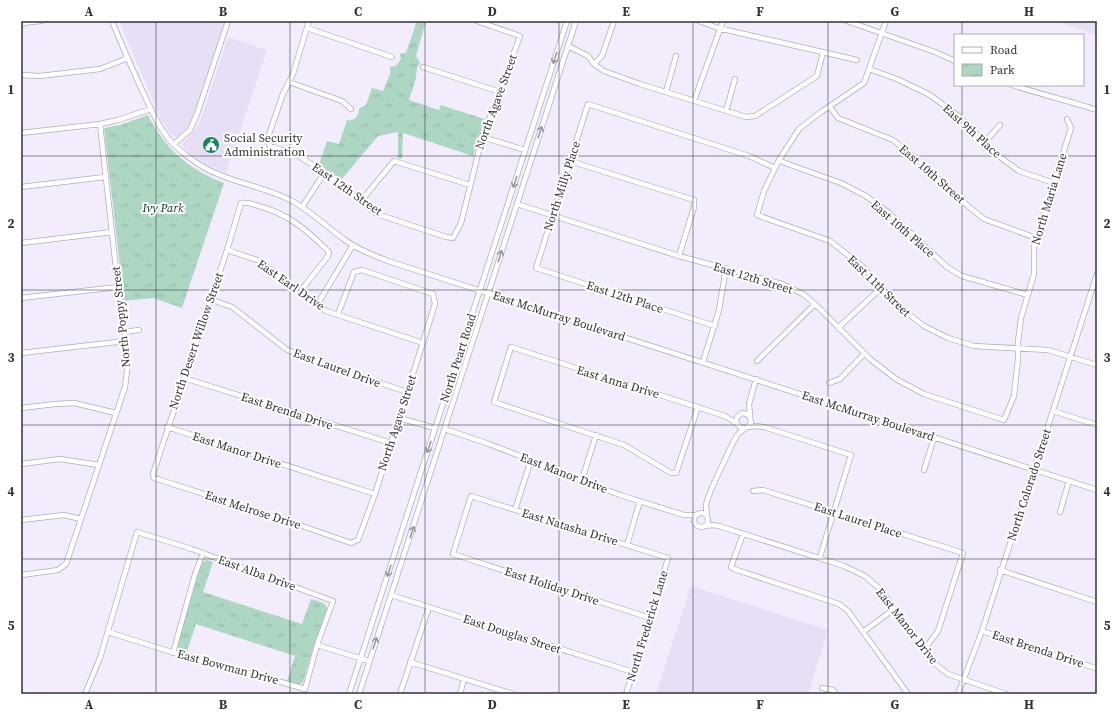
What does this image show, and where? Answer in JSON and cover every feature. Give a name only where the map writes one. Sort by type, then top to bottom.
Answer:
[{"type":"street","points":[[21,24],[41,21]]},
{"type":"street","name":"East McMurray Boulevard","points":[[112,21],[151,109],[163,132],[174,144],[189,157],[219,175],[293,201],[311,213],[345,240],[364,252],[1097,490]]},
{"type":"street","points":[[174,144],[190,130],[193,125],[199,111],[228,21]]},
{"type":"street","points":[[309,21],[293,74],[289,82],[342,101],[351,109]]},
{"type":"street","name":"North Agave Street","points":[[453,238],[461,223],[482,137],[520,36],[476,21]]},
{"type":"street","name":"North Peart Road","points":[[349,694],[567,21]]},
{"type":"street","name":"North Peart Road","points":[[358,694],[576,21]]},
{"type":"street","points":[[594,64],[602,56],[614,21]]},
{"type":"street","points":[[699,21],[720,29],[857,60]]},
{"type":"street","points":[[694,101],[722,21]]},
{"type":"street","points":[[847,21],[954,61]]},
{"type":"street","points":[[775,168],[799,129],[864,83],[886,21]]},
{"type":"street","points":[[307,28],[392,57]]},
{"type":"street","points":[[568,46],[588,56],[594,64],[604,71],[746,117],[755,116],[817,76],[823,52]]},
{"type":"street","points":[[666,92],[676,56]]},
{"type":"street","points":[[21,75],[40,76],[100,69],[128,58]]},
{"type":"street","points":[[423,67],[500,92]]},
{"type":"street","name":"East 9th Place","points":[[870,69],[897,79],[930,95],[961,118],[996,154],[1019,171],[1054,183]]},
{"type":"street","points":[[726,111],[735,79]]},
{"type":"street","name":"East 12th Street","points":[[289,82],[267,140],[270,146],[297,155],[325,172],[377,214],[453,238]]},
{"type":"street","points":[[1015,86],[1097,110]]},
{"type":"street","name":"North Milly Place","points":[[536,268],[588,104],[749,156],[775,168]]},
{"type":"street","name":"East 10th Street","points":[[830,107],[838,118],[893,140],[984,219],[1036,238]]},
{"type":"street","points":[[21,133],[100,124],[118,120],[151,109]]},
{"type":"street","name":"North Maria Lane","points":[[1004,420],[1014,396],[1021,318],[1034,274],[1034,247],[1071,128],[1067,119]]},
{"type":"street","name":"North Poppy Street","points":[[21,575],[58,570],[66,564],[125,387],[128,363],[126,340],[118,287],[100,124]]},
{"type":"street","points":[[985,142],[1000,125]]},
{"type":"street","points":[[482,137],[525,150]]},
{"type":"street","name":"East 10th Place","points":[[779,160],[785,164],[841,183],[866,196],[889,213],[947,267],[962,276],[1028,295]]},
{"type":"street","points":[[361,201],[394,161],[470,184]]},
{"type":"street","points":[[570,161],[694,200],[694,207],[679,256]]},
{"type":"street","name":"East 11th Street","points":[[775,168],[764,191],[757,215],[830,241],[862,266],[897,306],[924,326],[948,338],[974,346],[1048,350],[1097,365]]},
{"type":"street","points":[[302,207],[325,172]]},
{"type":"street","points":[[21,187],[105,177]]},
{"type":"street","name":"North Desert Willow Street","points":[[154,478],[152,474],[227,250],[241,203],[248,202],[282,214],[294,221],[329,252],[328,256],[299,293]]},
{"type":"street","name":"East 12th Street","points":[[517,204],[679,256],[782,284],[803,294],[815,304],[864,354],[896,379],[924,394],[1004,420]]},
{"type":"street","points":[[21,243],[112,232]]},
{"type":"street","points":[[317,305],[353,245]]},
{"type":"street","name":"East Earl Drive","points":[[227,250],[260,261],[299,293],[326,310],[423,343]]},
{"type":"street","name":"East 12th Place","points":[[536,268],[715,326]]},
{"type":"street","points":[[702,362],[715,326],[726,268]]},
{"type":"street","name":"North Agave Street","points":[[338,314],[354,272],[362,270],[434,294],[436,304],[375,494],[358,540],[351,543]]},
{"type":"street","name":"North Colorado Street","points":[[958,694],[982,631],[1000,570],[1097,274]]},
{"type":"street","points":[[21,298],[118,287]]},
{"type":"street","points":[[838,328],[881,288]]},
{"type":"street","name":"East Laurel Drive","points":[[210,300],[232,307],[286,349],[298,355],[407,392]]},
{"type":"street","points":[[757,361],[815,304]]},
{"type":"street","points":[[124,332],[139,330]]},
{"type":"street","points":[[21,353],[126,340]]},
{"type":"street","name":"East Anna Drive","points":[[596,435],[494,402],[511,348],[725,416],[737,424]]},
{"type":"street","points":[[829,383],[840,379],[864,354]]},
{"type":"street","name":"East Brenda Drive","points":[[184,378],[391,443]]},
{"type":"street","points":[[706,504],[708,523],[705,526],[699,527],[694,520],[706,504],[730,449],[739,433],[751,423],[749,404],[756,379]]},
{"type":"street","points":[[21,408],[74,403],[116,413]]},
{"type":"street","points":[[737,437],[736,419],[749,404]]},
{"type":"street","points":[[582,480],[596,435],[624,445],[671,472],[676,473],[698,407]]},
{"type":"street","points":[[1053,411],[1097,425]]},
{"type":"street","points":[[739,414],[744,413],[764,427]]},
{"type":"street","name":"East Anna Drive","points":[[725,416],[739,414]]},
{"type":"street","points":[[399,418],[435,428]]},
{"type":"street","points":[[737,424],[741,428],[756,426],[764,427],[851,454],[820,557]]},
{"type":"street","name":"East Manor Drive","points":[[168,427],[375,494]]},
{"type":"street","name":"East Manor Drive","points":[[445,429],[489,444],[620,495],[684,515],[697,515]]},
{"type":"street","points":[[924,470],[934,438]]},
{"type":"street","points":[[21,464],[60,459],[99,465]]},
{"type":"street","points":[[515,510],[531,460]]},
{"type":"street","name":"East Melrose Drive","points":[[154,478],[351,543]]},
{"type":"street","points":[[1060,512],[1069,481]]},
{"type":"street","name":"East Laurel Place","points":[[753,491],[764,490],[963,553],[938,631],[924,650]]},
{"type":"street","name":"East Natasha Drive","points":[[453,554],[471,496],[668,558]]},
{"type":"street","points":[[627,545],[640,501]]},
{"type":"street","points":[[697,515],[704,514],[708,517]]},
{"type":"street","points":[[21,520],[64,515],[81,518]]},
{"type":"street","name":"East Manor Drive","points":[[684,515],[696,524]]},
{"type":"street","name":"East Manor Drive","points":[[708,517],[719,526]]},
{"type":"street","name":"East Manor Drive","points":[[705,526],[719,526],[820,557],[865,576],[880,589],[934,663],[948,674],[993,692],[1006,694]]},
{"type":"street","name":"East Alba Drive","points":[[108,632],[137,532],[203,553],[333,601],[317,645]]},
{"type":"street","points":[[743,534],[731,567],[734,570],[839,604],[848,611],[908,694]]},
{"type":"street","points":[[173,653],[195,574],[203,553]]},
{"type":"street","name":"East Holiday Drive","points":[[453,554],[650,618]]},
{"type":"street","name":"North Frederick Lane","points":[[626,694],[668,558]]},
{"type":"street","points":[[1000,570],[1097,602]]},
{"type":"street","name":"East Douglas Street","points":[[391,595],[633,672]]},
{"type":"street","points":[[400,694],[429,607]]},
{"type":"street","points":[[863,632],[894,609]]},
{"type":"street","name":"East Brenda Drive","points":[[982,631],[1095,668]]},
{"type":"street","points":[[85,694],[100,658],[108,632]]},
{"type":"street","name":"East Bowman Drive","points":[[108,632],[212,665],[305,689],[317,645]]},
{"type":"street","points":[[317,645],[369,661]]},
{"type":"street","points":[[410,662],[513,694]]},
{"type":"street","points":[[460,694],[464,679]]},
{"type":"street","points":[[822,688],[833,690],[836,694]]},
{"type":"shaded area","points":[[119,21],[226,21],[195,115],[191,123],[179,136],[177,137],[172,135],[162,121]]},
{"type":"shaded area","points":[[1055,21],[1097,21],[1097,35]]},
{"type":"shaded area","points":[[228,37],[267,50],[226,173],[201,161],[184,148],[183,145],[201,119]]},
{"type":"shaded area","points":[[691,586],[828,630],[808,694],[656,694]]},
{"type":"green space","points":[[417,21],[426,21],[416,56],[420,63],[417,68],[416,78],[409,100],[439,110],[441,105],[484,119],[473,156],[403,133],[402,159],[398,158],[398,132],[378,136],[341,180],[319,164],[327,141],[339,144],[347,120],[356,118],[359,109],[366,105],[372,88],[383,91],[390,74],[390,67],[396,66],[401,59],[400,54],[406,53]]},
{"type":"green space","name":"Ivy Park","points":[[148,115],[170,148],[199,171],[224,183],[182,308],[153,298],[124,301],[104,128],[120,125]]},
{"type":"green space","points":[[207,560],[213,562],[203,592],[302,624],[311,599],[321,602],[327,607],[303,682],[296,684],[287,681],[295,656],[196,624],[186,654],[179,651],[177,646],[197,578],[202,562]]},
{"type":"place","name":"Social Security Administration","points":[[211,145]]}]
